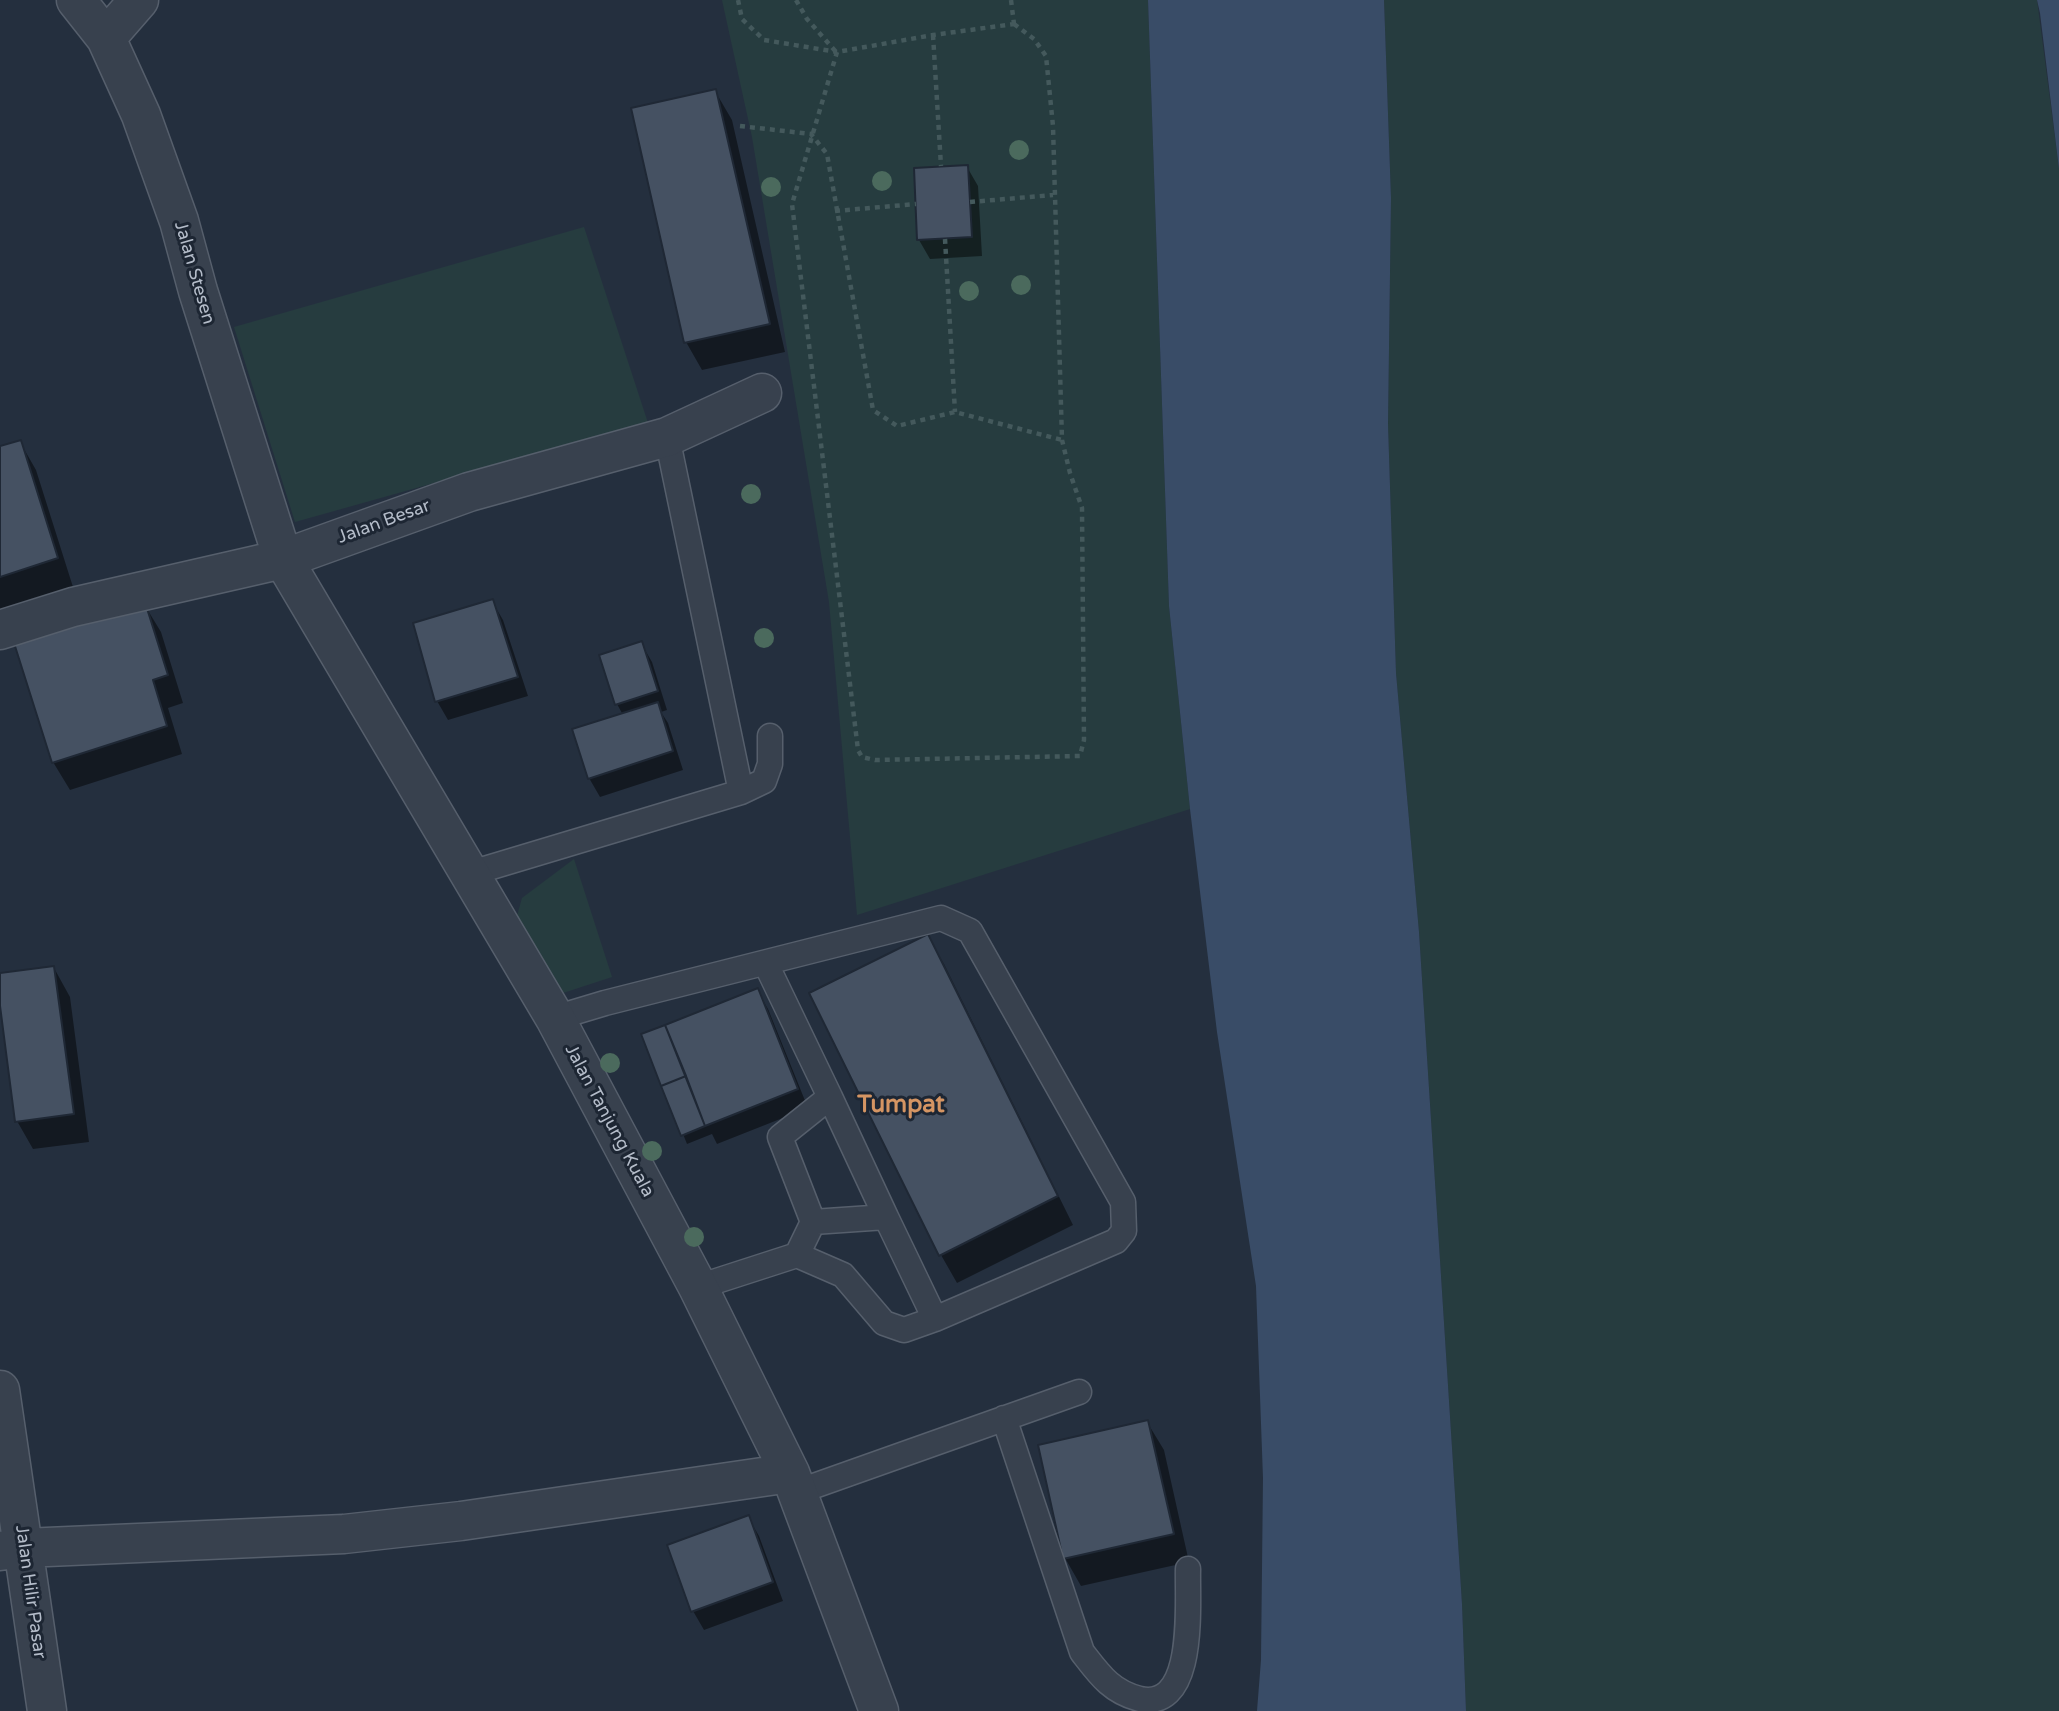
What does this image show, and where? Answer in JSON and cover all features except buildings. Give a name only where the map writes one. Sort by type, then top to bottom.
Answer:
[{"type":"street","name":"Jalan Stesen","points":[[76,0],[106,38],[141,115],[179,221],[198,290],[283,559]]},
{"type":"street","points":[[106,38],[139,0]]},
{"type":"street","name":"Jalan Besar","points":[[0,630],[73,607],[283,559],[469,492],[667,437],[762,393]]},
{"type":"street","name":"Jalan Tanjung Kuala","points":[[283,559],[555,1018],[698,1287],[793,1482],[880,1711]]},
{"type":"street","name":"Jalan Hilir Pasar","points":[[0,1390],[12,1549],[47,1711]]},
{"type":"street","points":[[12,1549],[344,1534],[793,1482]]},
{"type":"lane","points":[[667,437],[741,792]]},
{"type":"lane","points":[[468,874],[741,792],[764,780],[770,764],[770,736]]},
{"type":"lane","points":[[555,1018],[942,918],[970,931],[1123,1202],[1124,1231],[1116,1241],[904,1330],[884,1324],[844,1275],[797,1255],[698,1287]]},
{"type":"lane","points":[[766,964],[935,1319]]},
{"type":"lane","points":[[797,1255],[813,1222],[780,1137],[830,1097]]},
{"type":"lane","points":[[813,1222],[886,1217]]},
{"type":"lane","points":[[793,1482],[1004,1418],[1079,1392]]},
{"type":"lane","points":[[1004,1418],[1082,1652],[1102,1680],[1118,1692],[1149,1700],[1165,1696],[1177,1682],[1186,1654],[1188,1569]]},
{"type":"path","points":[[738,0],[742,19],[764,40],[837,52],[1014,24],[1034,39],[1046,56],[1052,126],[1062,440],[1082,508],[1084,740],[1080,756],[875,760],[862,758],[858,750],[792,204],[837,52]]},
{"type":"path","points":[[796,0],[807,19],[837,52]]},
{"type":"path","points":[[1011,0],[1014,24]]},
{"type":"path","points":[[933,35],[941,166]]},
{"type":"path","points":[[740,126],[811,134],[827,154],[835,211],[873,410],[897,426],[955,412],[1062,440]]},
{"type":"path","points":[[970,202],[1053,195]]},
{"type":"path","points":[[835,211],[916,204]]},
{"type":"path","points":[[945,239],[955,412]]},
{"type":"green space","points":[[722,0],[1148,0],[1169,606],[1190,809],[857,915],[829,602],[752,137]]},
{"type":"green space","points":[[1384,0],[2037,0],[2059,169],[2059,1711],[1466,1711],[1462,1604],[1419,932],[1396,673],[1388,424],[1391,198]]},
{"type":"green space","points":[[584,227],[648,423],[295,522],[234,327]]},
{"type":"green space","points":[[574,859],[612,977],[557,995],[515,923],[522,898]]},
{"type":"water","points":[[1148,0],[1384,0],[1391,198],[1388,424],[1396,673],[1419,932],[1462,1604],[1466,1711],[1257,1711],[1261,1660],[1263,1478],[1256,1286],[1217,1032],[1169,606]]},
{"type":"water","points":[[2037,0],[2059,0],[2059,169],[2040,13]]},
{"type":"district","name":"Tumpat","points":[[901,1106]]}]
